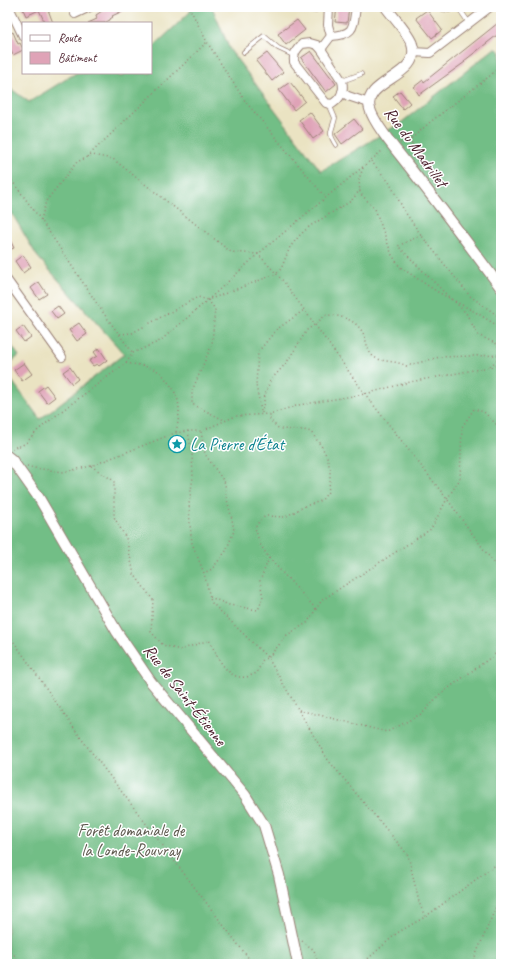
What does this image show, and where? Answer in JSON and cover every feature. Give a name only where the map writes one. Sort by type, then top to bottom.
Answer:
[{"type":"street","points":[[9,7],[20,25]]},
{"type":"street","points":[[75,14],[90,7]]},
{"type":"street","points":[[329,7],[328,25],[332,36]]},
{"type":"street","points":[[321,49],[332,36],[342,36],[349,33],[353,27],[356,7]]},
{"type":"street","points":[[386,7],[411,40],[413,52],[430,53],[490,7]]},
{"type":"street","points":[[310,43],[317,45],[321,49],[342,81],[342,92],[338,100],[332,104],[326,103],[297,68],[294,62],[293,55],[302,44],[310,43]]},
{"type":"street","name":"Rue du Madrillet","points":[[413,52],[413,56],[408,66],[374,91],[369,103],[369,108],[374,119],[394,147],[501,288]]},
{"type":"street","points":[[342,92],[348,96],[369,103]]},
{"type":"street","points":[[7,280],[62,357]]},
{"type":"street","name":"Rue de Saint-Étienne","points":[[9,456],[39,498],[117,632],[151,682],[245,795],[264,824],[279,875],[298,964]]},
{"type":"lane","points":[[439,7],[443,10],[449,10],[456,7],[469,23]]},
{"type":"lane","points":[[244,52],[264,36],[278,48],[293,55]]},
{"type":"lane","points":[[342,81],[361,74]]},
{"type":"lane","points":[[329,103],[335,118],[330,130],[330,136],[336,145]]},
{"type":"path","points":[[189,7],[207,42],[245,101],[326,198]]},
{"type":"path","points":[[86,158],[207,42]]},
{"type":"path","points":[[394,147],[404,140],[411,139],[429,122],[491,75],[501,65]]},
{"type":"path","points":[[382,151],[258,254],[208,300],[160,341],[133,353],[126,362],[38,430],[27,442],[21,446],[17,446],[9,456],[34,468],[64,472],[91,466],[175,433],[201,431],[236,416],[270,414],[299,405],[365,394],[410,382],[501,365]]},
{"type":"path","points":[[41,220],[46,201],[78,162],[92,155],[113,159],[231,252],[258,254],[284,282],[314,326],[501,573]]},
{"type":"path","points":[[371,160],[389,182],[405,212],[421,235],[470,296],[501,318]]},
{"type":"path","points":[[364,166],[359,179],[360,193],[375,209],[392,255],[400,267],[454,302],[477,312],[501,328]]},
{"type":"path","points":[[7,174],[41,220],[102,311],[133,353]]},
{"type":"path","points":[[208,300],[276,274],[281,269],[290,247],[300,235],[310,226],[351,201],[360,190]]},
{"type":"path","points":[[421,235],[398,246],[466,313],[478,335],[497,344],[501,351]]},
{"type":"path","points":[[120,334],[132,333],[198,297],[208,300],[215,309],[212,344],[192,391],[192,404],[224,420]]},
{"type":"path","points":[[262,414],[256,385],[258,352],[276,330],[304,310]]},
{"type":"path","points":[[262,414],[265,395],[270,381],[287,362],[307,330],[326,315],[336,315],[349,320],[360,327],[367,348],[374,357],[401,363],[406,366],[440,357],[501,356]]},
{"type":"path","points":[[488,368],[501,356]]},
{"type":"path","points":[[126,362],[146,366],[162,374],[173,389],[179,404],[179,417],[175,433]]},
{"type":"path","points":[[91,466],[114,481],[114,517],[126,538],[134,574],[153,600],[151,632],[163,645],[180,650],[208,640],[223,666],[234,676],[245,677],[257,673],[263,659],[268,658],[287,635],[307,623],[322,600],[431,529],[446,499],[460,479],[462,427],[474,409],[484,412],[498,426],[501,424]]},
{"type":"path","points":[[270,414],[270,420],[279,429],[304,430],[311,432],[322,447],[330,469],[328,492],[321,501],[305,506],[285,517],[266,516],[260,520],[255,528],[260,544],[269,558],[316,609]]},
{"type":"path","points":[[188,431],[192,455],[193,477],[189,504],[192,543],[204,573],[211,602],[268,658],[328,760],[408,855],[419,902],[425,917]]},
{"type":"path","points":[[201,431],[205,454],[225,483],[226,496],[234,531],[226,551],[212,569],[204,573]]},
{"type":"path","points":[[210,597],[229,605],[258,610],[263,598],[260,581],[269,558]]},
{"type":"path","points":[[7,632],[83,741],[253,964]]},
{"type":"path","points":[[299,710],[387,732],[423,713],[439,694],[501,650]]},
{"type":"path","points":[[362,964],[397,933],[425,917],[501,861]]},
{"type":"path","points":[[472,964],[501,895]]},
{"type":"path","points":[[292,934],[314,950],[318,964]]},
{"type":"path","points":[[7,945],[22,964]]},
{"type":"green space","name":"Forêt domaniale de la Londe-Rouvray","points":[[192,7],[212,7],[230,50],[321,171],[402,122],[495,48],[501,52],[501,964],[7,964],[7,374],[40,419],[124,354],[37,256],[7,205],[7,86],[29,102],[74,74],[117,74],[121,77],[125,74],[152,74],[152,48],[190,12]]},
{"type":"green space","points":[[7,339],[19,356],[7,365]]},
{"type":"building","points":[[22,7],[47,7],[53,22],[45,22],[39,10],[26,16]]},
{"type":"building","points":[[104,7],[131,7],[112,16],[113,17],[106,22],[90,22],[97,19],[96,15],[105,9]]},
{"type":"building","points":[[296,7],[316,7],[316,13],[296,11]]},
{"type":"building","points":[[337,7],[349,7],[347,23],[335,22]]},
{"type":"building","points":[[427,10],[442,30],[432,38],[416,18]]},
{"type":"building","points":[[297,20],[305,30],[286,45],[278,34]]},
{"type":"building","points":[[498,23],[501,27],[501,32],[464,61],[465,62],[419,95],[414,87],[423,80],[424,82]]},
{"type":"building","points":[[13,32],[18,44],[20,43],[22,47],[22,50],[13,55],[11,51],[7,52],[7,35]]},
{"type":"building","points":[[311,51],[336,84],[326,92],[301,58]]},
{"type":"building","points":[[267,53],[283,72],[272,81],[256,61]]},
{"type":"building","points":[[290,82],[305,101],[294,110],[279,90]]},
{"type":"building","points":[[400,91],[410,103],[403,109],[393,96]]},
{"type":"building","points":[[310,112],[324,131],[313,139],[299,120]]},
{"type":"building","points":[[354,119],[362,129],[342,144],[335,134]]},
{"type":"building","points":[[7,234],[14,248],[7,251]]},
{"type":"building","points":[[23,255],[31,267],[23,273],[15,261]]},
{"type":"building","points":[[39,282],[47,294],[39,299],[31,288]]},
{"type":"building","points":[[58,306],[64,314],[57,319],[51,311]]},
{"type":"building","points":[[79,323],[87,334],[77,341],[69,330]]},
{"type":"building","points":[[23,326],[31,337],[24,342],[16,331]]},
{"type":"building","points":[[99,348],[107,360],[99,366],[97,364],[93,366],[89,361],[97,356],[94,352]]},
{"type":"building","points":[[24,363],[32,374],[22,381],[14,370]]},
{"type":"building","points":[[70,367],[78,379],[72,384],[63,372]]},
{"type":"building","points":[[46,385],[55,397],[47,403],[38,391]]},
{"type":"place","name":"La Pierre d'État","points":[[177,444]]}]
